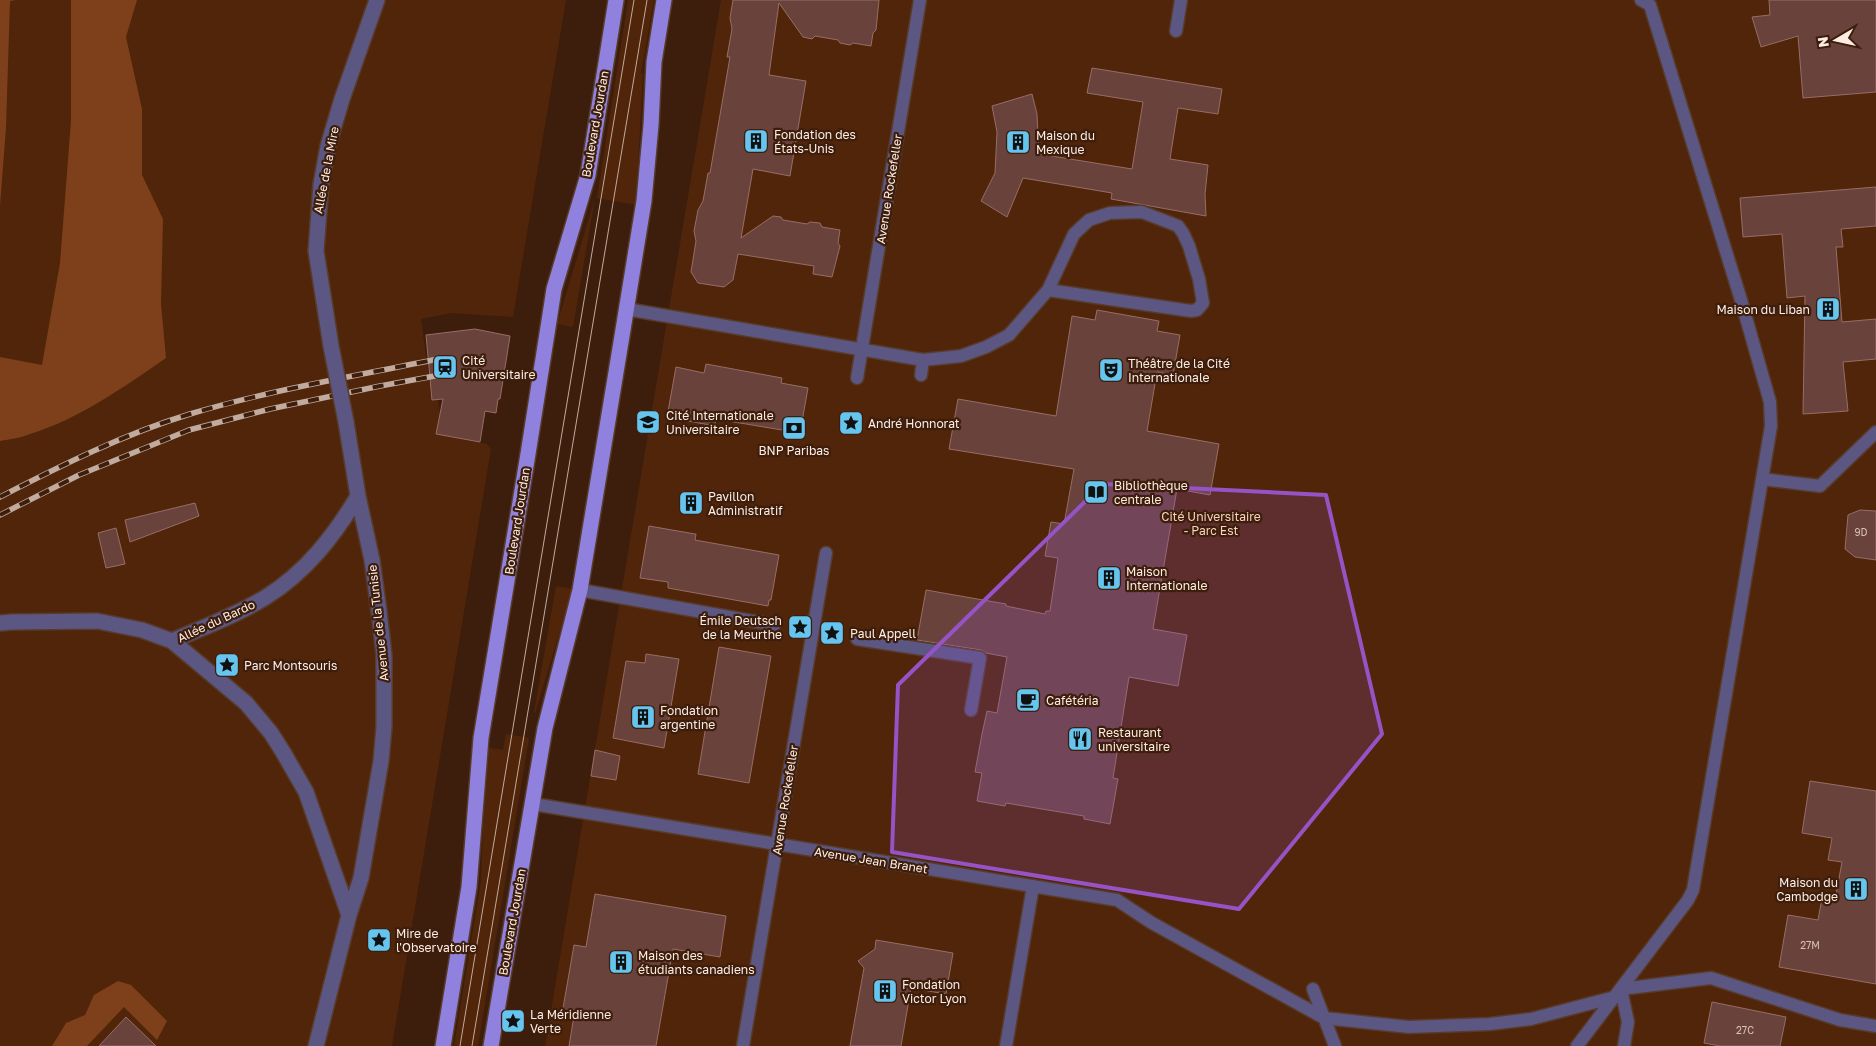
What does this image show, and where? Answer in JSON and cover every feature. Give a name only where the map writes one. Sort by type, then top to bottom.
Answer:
[{"type":"main road","name":"Boulevard Jourdan","points":[[443,1046],[469,888],[481,738],[554,289],[588,175],[616,0]]},
{"type":"main road","name":"Boulevard Jourdan","points":[[491,1046],[545,728],[580,590],[644,201],[654,62],[664,0]]},
{"type":"street","name":"Allée de la Mire","points":[[331,346],[316,251],[321,184],[328,146],[342,99],[377,0]]},
{"type":"street","name":"Avenue de la Tunisie","points":[[316,1046],[349,915],[362,878],[382,761],[384,718],[384,656],[380,611],[331,346]]},
{"type":"street","name":"Allée du Bardo","points":[[0,623],[97,621],[142,630],[172,641],[247,608],[285,584],[318,553],[337,529],[358,496]]},
{"type":"street","points":[[172,641],[246,703],[271,733],[309,800],[349,915]]},
{"type":"lane","name":"Avenue Rockefeller","points":[[857,378],[920,0]]},
{"type":"lane","points":[[1176,31],[1181,0]]},
{"type":"lane","points":[[1577,1046],[1688,900],[1693,890],[1771,426],[1770,402],[1741,300],[1649,2]]},
{"type":"lane","points":[[626,309],[923,360],[961,356],[986,347],[1009,335],[1048,290],[1074,234],[1089,220],[1110,213],[1142,212],[1170,221],[1178,226],[1183,233],[1199,280],[1203,303],[1197,310],[1191,311],[1048,290]]},
{"type":"lane","points":[[921,375],[923,360]]},
{"type":"lane","points":[[1762,479],[1820,486],[1876,432]]},
{"type":"lane","name":"Avenue Rockefeller","points":[[743,1046],[826,553]]},
{"type":"lane","points":[[580,590],[774,625]]},
{"type":"lane","points":[[857,639],[980,658],[971,710]]},
{"type":"lane","name":"Avenue Jean Branet","points":[[533,804],[1117,900],[1152,923],[1324,1018]]},
{"type":"lane","points":[[1006,1046],[1033,886]]},
{"type":"lane","points":[[1324,1018],[1409,1027],[1490,1024],[1531,1019],[1618,993],[1711,978],[1840,1020],[1876,1026]]},
{"type":"lane","points":[[1313,989],[1335,1046]]},
{"type":"lane","points":[[1618,993],[1628,1022],[1624,1046]]},
{"type":"highlighted area","points":[[1103,484],[1326,495],[1382,734],[1239,909],[892,852],[898,685]]},
{"type":"green space","name":"Parc Montsouris","points":[[0,0],[566,0],[513,317],[451,313],[421,319],[432,400],[438,400],[440,414],[436,434],[487,444],[491,449],[392,1046],[0,1046]]},
{"type":"green space","points":[[628,0],[654,0],[641,73],[643,73],[636,205],[597,198]]},
{"type":"green space","name":"Cité Universitaire - Parc Est","points":[[721,0],[1876,0],[1876,1046],[545,1046]]},
{"type":"green space","points":[[595,198],[573,327],[557,324]]},
{"type":"green space","points":[[556,586],[573,589],[535,713],[534,712]]},
{"type":"green space","points":[[506,734],[529,738],[478,1046],[454,1046],[481,881],[486,747],[503,750]]},
{"type":"shaded area","points":[[0,0],[16,0],[10,1],[6,127],[0,206]]},
{"type":"shaded area","points":[[71,0],[137,0],[126,37],[142,109],[142,175],[163,219],[161,304],[166,358],[101,401],[66,420],[27,435],[0,441],[0,357],[42,365],[60,263],[71,121]]},
{"type":"shaded area","points":[[118,981],[131,985],[167,1021],[157,1040],[124,1007],[87,1046],[52,1046],[66,1023],[85,1015],[94,995]]},
{"type":"building","name":"Fondation des États-Unis","points":[[733,0],[879,0],[876,30],[873,33],[871,46],[853,43],[850,45],[840,43],[838,40],[815,36],[812,39],[803,37],[779,3],[769,75],[806,81],[790,176],[753,169],[741,238],[773,216],[781,217],[783,220],[807,224],[810,222],[820,223],[822,227],[840,230],[838,243],[840,246],[832,277],[813,274],[814,266],[738,254],[733,280],[724,287],[698,283],[691,272],[696,241],[694,231],[698,210],[703,201],[708,173],[710,173],[730,57],[727,57],[732,29],[730,18]]},
{"type":"building","points":[[1769,0],[1876,0],[1876,92],[1803,98],[1798,36],[1761,47],[1752,17],[1770,15]]},
{"type":"building","name":"Maison du Mexique","points":[[1092,68],[1222,89],[1218,114],[1178,108],[1170,159],[1208,165],[1205,194],[1206,216],[1111,199],[1112,193],[1023,178],[1007,217],[981,201],[995,173],[997,132],[992,106],[1032,94],[1037,114],[1039,154],[1132,169],[1143,102],[1087,93]]},
{"type":"building","name":"Maison du Liban","points":[[1876,187],[1876,226],[1841,229],[1843,247],[1836,247],[1842,322],[1876,319],[1876,359],[1843,362],[1848,411],[1803,414],[1805,296],[1787,298],[1782,234],[1743,237],[1740,198]]},
{"type":"building","name":"Maison Internationale","points":[[1097,310],[1159,321],[1157,331],[1180,335],[1173,375],[1157,372],[1147,431],[1219,444],[1210,495],[1177,489],[1153,629],[1187,635],[1178,686],[1129,677],[1113,778],[1118,779],[1110,824],[1084,819],[1084,816],[1006,803],[1005,806],[977,801],[982,773],[975,772],[982,734],[987,711],[997,713],[1007,657],[986,653],[981,650],[917,640],[926,590],[1006,604],[1006,606],[1045,614],[1046,611],[1050,611],[1058,558],[1045,556],[1051,522],[1064,524],[1074,469],[949,449],[958,399],[1056,416],[1072,316],[1095,320]]},
{"type":"building","points":[[475,329],[510,336],[500,399],[498,399],[496,413],[485,411],[480,442],[436,434],[443,399],[432,400],[426,335]]},
{"type":"building","points":[[706,364],[782,378],[781,383],[808,388],[800,433],[716,419],[715,426],[667,417],[676,367],[704,373]]},
{"type":"building","points":[[195,503],[199,516],[130,542],[125,520]]},
{"type":"building","points":[[1860,510],[1876,511],[1876,560],[1855,557],[1845,549],[1848,515]]},
{"type":"building","points":[[649,526],[696,534],[695,540],[779,555],[771,600],[769,600],[768,606],[668,588],[668,582],[640,578]]},
{"type":"building","points":[[116,528],[125,564],[106,568],[98,533]]},
{"type":"building","points":[[719,647],[771,656],[749,783],[698,774]]},
{"type":"building","points":[[646,654],[679,659],[664,748],[613,738],[626,661],[645,663]]},
{"type":"building","points":[[595,750],[620,756],[616,780],[591,776]]},
{"type":"building","name":"Maison du Cambodge","points":[[1810,781],[1876,791],[1876,984],[1779,967],[1788,915],[1818,920],[1822,898],[1835,900],[1842,862],[1828,860],[1832,838],[1802,833]]},
{"type":"building","name":"Maison des étudiants canadiens","points":[[595,894],[726,916],[720,957],[673,949],[656,1046],[569,1046],[574,1016],[562,1014],[574,945],[586,947]]},
{"type":"building","name":"Fondation Victor Lyon","points":[[876,940],[953,953],[946,994],[911,988],[901,1046],[850,1046],[864,968],[858,961],[875,949]]},
{"type":"building","points":[[1712,1002],[1786,1017],[1780,1046],[1720,1046],[1704,1043]]},
{"type":"building","points":[[126,1017],[156,1046],[99,1046]]},
{"type":"tram line","points":[[460,1046],[634,0]]},
{"type":"tram line","points":[[472,1046],[647,0]]},
{"type":"railway","points":[[0,497],[117,441],[190,414],[282,391],[438,359]]},
{"type":"railway","points":[[0,515],[79,475],[189,430],[270,409],[440,375]]},
{"type":"place","name":"Fondation des États-Unis","points":[[756,141]]},
{"type":"place","name":"Maison du Mexique","points":[[1018,142]]},
{"type":"place","name":"Maison du Liban","points":[[1828,309]]},
{"type":"place","name":"Cité Universitaire","points":[[445,367]]},
{"type":"place","name":"Théâtre de la Cité Internationale","points":[[1111,370]]},
{"type":"place","name":"Cité Internationale Universitaire","points":[[648,422]]},
{"type":"place","name":"André Honnorat","points":[[851,423]]},
{"type":"place","name":"BNP Paribas","points":[[794,428]]},
{"type":"place","name":"Bibliothèque centrale","points":[[1096,492]]},
{"type":"place","name":"Pavillon Administratif","points":[[691,503]]},
{"type":"place","name":"Maison Internationale","points":[[1109,578]]},
{"type":"place","name":"Émile Deutsch de la Meurthe","points":[[800,627]]},
{"type":"place","name":"Paul Appell","points":[[832,633]]},
{"type":"place","name":"Parc Montsouris","points":[[227,665]]},
{"type":"place","name":"Cafétéria","points":[[1028,700]]},
{"type":"place","name":"Fondation argentine","points":[[643,717]]},
{"type":"place","name":"Restaurant universitaire","points":[[1080,739]]},
{"type":"place","name":"Maison du Cambodge","points":[[1856,889]]},
{"type":"place","name":"Mire de l'Observatoire","points":[[379,940]]},
{"type":"place","name":"Maison des étudiants canadiens","points":[[621,962]]},
{"type":"place","name":"Fondation Victor Lyon","points":[[885,991]]},
{"type":"place","name":"La Méridienne Verte","points":[[513,1021]]}]
